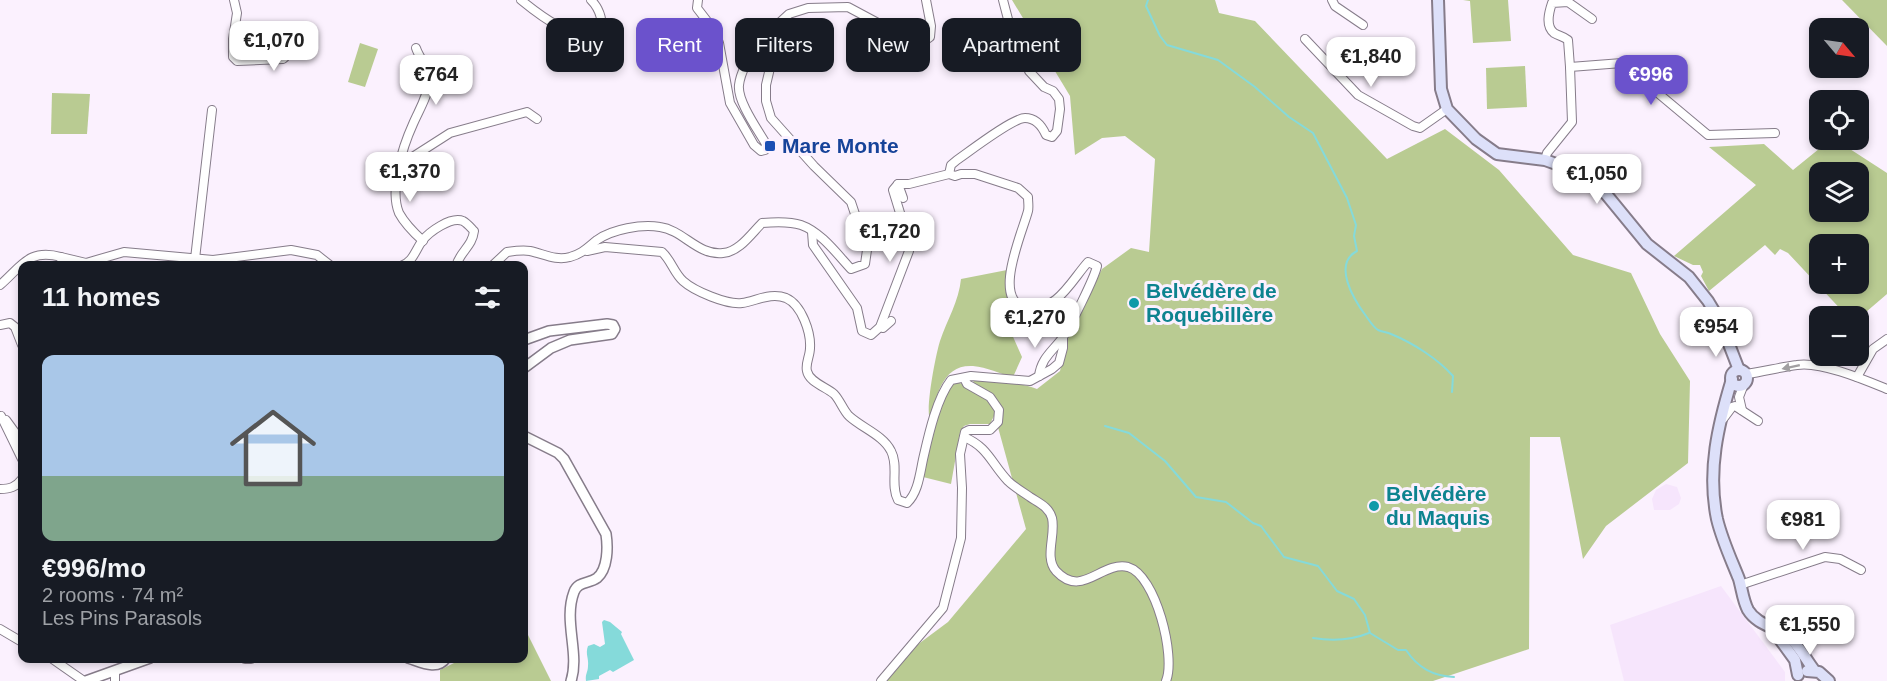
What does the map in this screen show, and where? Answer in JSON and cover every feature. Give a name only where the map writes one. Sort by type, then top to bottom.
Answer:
[{"type":"main road","points":[[1438,0],[1441,89],[1447,109],[1476,139],[1497,154],[1545,160],[1572,170],[1596,185],[1647,244],[1689,277],[1720,321],[1739,378],[1719,424],[1714,450],[1713,492],[1717,519],[1748,609],[1784,643],[1795,660],[1796,678]]},
{"type":"main road","points":[[1770,628],[1780,630],[1792,640],[1814,670]]},
{"type":"main road","points":[[1796,678],[1808,670],[1814,670],[1824,674],[1829,681]]},
{"type":"street","points":[[233,40],[280,40],[287,42],[289,48],[283,59],[237,61],[233,57],[233,40],[237,13],[234,0]]},
{"type":"street","points":[[521,0],[546,20],[561,28],[595,38],[603,29],[599,9],[591,0]]},
{"type":"street","points":[[698,0],[698,8],[714,30],[719,43],[730,103],[754,145],[761,151],[765,150],[766,144],[749,116],[739,88],[744,72]]},
{"type":"street","points":[[785,18],[789,14],[808,8],[848,7],[919,45],[930,37],[931,26],[926,0]]},
{"type":"street","points":[[949,174],[951,165],[957,160],[1011,124],[1024,118],[1034,120],[1042,126],[1046,135],[1052,137],[1057,131],[1059,99],[1053,91],[1044,87],[1029,72],[1022,47],[1009,23],[1003,0]]},
{"type":"street","points":[[1332,0],[1335,6],[1363,25]]},
{"type":"street","points":[[1545,160],[1547,153],[1572,122],[1568,40],[1554,33],[1549,24],[1552,3],[1568,2],[1592,19]]},
{"type":"street","points":[[1305,39],[1358,95],[1413,126],[1420,128],[1447,109]]},
{"type":"street","points":[[416,48],[429,75],[429,84],[427,94],[403,146],[396,195],[398,210],[406,225],[423,241]]},
{"type":"street","points":[[1570,67],[1622,63],[1708,135],[1775,133]]},
{"type":"street","points":[[585,251],[613,231],[660,227],[678,234],[705,251],[723,253],[738,248],[762,223],[780,222],[801,225],[812,232],[851,269],[865,264],[867,250],[851,202],[814,166],[771,118],[766,101],[769,72]]},
{"type":"street","points":[[195,259],[212,110]]},
{"type":"street","points":[[400,165],[450,133],[527,112],[537,119]]},
{"type":"street","points":[[907,192],[949,174],[955,176],[975,174],[1018,188],[1028,197],[1028,209],[1011,266],[1011,295],[1019,305],[1028,308],[1044,307],[1071,285],[1088,262],[1097,266],[1063,337],[1048,353],[1039,376]]},
{"type":"street","points":[[812,232],[813,245],[857,308],[862,330],[871,335],[880,327],[909,251],[908,239],[893,190],[898,184]]},
{"type":"street","points":[[898,184],[907,192]]},
{"type":"street","points":[[898,184],[907,192]]},
{"type":"street","points":[[409,261],[423,241],[442,225],[454,220],[463,221],[474,231],[472,242],[459,256],[458,261]]},
{"type":"street","points":[[497,261],[507,252],[527,251],[559,260],[605,247],[662,252],[668,257],[682,281],[703,294],[738,304],[773,295],[788,298],[803,316],[810,333],[810,350],[806,369],[810,377],[835,395],[849,416],[884,442],[891,450],[894,462],[895,494],[898,500],[907,503],[914,497],[926,447],[944,389],[951,380],[982,377],[1030,381],[1059,363],[1063,337]]},
{"type":"street","points":[[93,261],[124,252],[213,260],[291,250],[317,255],[325,261]]},
{"type":"street","points":[[27,261],[37,254],[50,254],[61,261]]},
{"type":"street","points":[[0,285],[18,268]]},
{"type":"street","points":[[880,327],[884,328],[891,321]]},
{"type":"street","points":[[0,325],[10,323],[15,327],[18,335]]},
{"type":"street","points":[[528,339],[549,331],[607,324],[615,328],[612,334],[570,340],[551,348],[528,365]]},
{"type":"street","points":[[1857,376],[1873,349],[1887,339]]},
{"type":"street","points":[[1742,411],[1739,400],[1739,378],[1798,364],[1857,376],[1887,389]]},
{"type":"street","points":[[881,681],[943,608],[961,538],[960,454],[965,432],[990,430],[998,422],[999,410],[990,398],[967,384],[964,378]]},
{"type":"street","points":[[1719,424],[1732,407],[1739,408],[1758,421]]},
{"type":"street","points":[[0,416],[8,422],[18,436]]},
{"type":"street","points":[[0,416],[18,451]]},
{"type":"street","points":[[964,437],[976,442],[988,453],[1009,482],[1044,505],[1052,517],[1050,561],[1057,572],[1077,582],[1086,581],[1114,567],[1129,567],[1143,578],[1153,593],[1161,618],[1169,657],[1166,681]]},
{"type":"street","points":[[528,438],[558,453],[564,459],[606,534],[608,545],[603,568],[598,578],[582,583],[573,595],[571,614],[574,666],[571,681]]},
{"type":"street","points":[[0,489],[8,489],[18,485]]},
{"type":"street","points":[[1740,585],[1825,557],[1840,559],[1861,570]]},
{"type":"street","points":[[0,629],[18,640]]},
{"type":"street","points":[[58,663],[85,681],[115,676],[140,663]]},
{"type":"street","points":[[425,663],[435,666],[443,663]]},
{"type":"shaded area","points":[[1666,484],[1677,487],[1681,498],[1679,504],[1670,510],[1654,510],[1652,499],[1656,490]]},
{"type":"shaded area","points":[[1721,586],[1785,672],[1785,681],[1624,681],[1610,625]]},
{"type":"green space","points":[[1012,0],[1215,0],[1219,13],[1255,21],[1387,159],[1445,129],[1499,170],[1573,255],[1631,273],[1660,334],[1690,381],[1688,463],[1606,526],[1583,559],[1560,437],[1530,437],[1529,649],[1433,681],[885,681],[905,654],[948,622],[1026,529],[996,420],[1003,415],[1001,408],[993,395],[974,384],[973,380],[1005,382],[1037,389],[1060,371],[1070,331],[1102,269],[1131,248],[1149,252],[1155,159],[1125,136],[1102,138],[1075,155],[1070,96],[1056,72],[1081,72],[1081,18],[1023,18]]},
{"type":"green space","points":[[1463,0],[1508,0],[1511,41],[1473,43],[1470,1]]},
{"type":"green space","points":[[1842,0],[1887,0],[1887,46],[1869,28],[1869,18],[1860,18]]},
{"type":"green space","points":[[360,43],[378,49],[365,87],[348,82]]},
{"type":"green space","points":[[1525,66],[1527,107],[1487,109],[1486,68]]},
{"type":"green space","points":[[52,93],[90,94],[87,134],[51,134]]},
{"type":"green space","points":[[1764,144],[1793,170],[1818,150],[1851,150],[1887,173],[1887,294],[1869,309],[1869,306],[1838,306],[1826,294],[1869,294],[1869,234],[1809,234],[1809,275],[1788,253],[1780,249],[1775,255],[1765,245],[1709,291],[1701,276],[1703,272],[1700,265],[1693,265],[1674,256],[1756,185],[1709,147]]},
{"type":"green space","points":[[1007,270],[1013,301],[1008,315],[1010,330],[1022,357],[1013,377],[973,366],[954,370],[942,383],[930,419],[930,394],[936,357],[958,295],[961,279]]},
{"type":"green space","points":[[954,382],[978,392],[996,412],[990,424],[964,426],[960,433],[951,484],[923,477],[943,398]]},
{"type":"green space","points":[[528,635],[551,681],[440,681],[440,670],[454,663],[528,663]]},
{"type":"water","points":[[604,620],[622,632],[634,660],[613,672],[610,670],[599,676],[599,679],[586,681],[588,646],[594,644],[600,647],[605,644],[602,622]]},
{"type":"waterway","points":[[1148,0],[1146,6],[1160,36],[1167,45],[1218,60],[1255,87],[1289,117],[1313,133],[1347,198],[1356,225],[1354,236],[1357,251],[1346,264],[1351,292],[1376,329],[1416,347],[1447,370],[1453,376],[1452,392]]},
{"type":"waterway","points":[[1105,426],[1129,433],[1165,461],[1196,497],[1226,502],[1253,523],[1261,526],[1284,557],[1318,566],[1337,591],[1354,599],[1365,615],[1370,633],[1398,650],[1406,650],[1427,670],[1439,675],[1454,677]]},
{"type":"waterway","points":[[1313,638],[1342,639],[1369,633]]},
{"type":"place","name":"Mare Monte","points":[[770,146]]},
{"type":"place","name":"Belvédère de Roquebillère","points":[[1134,303]]},
{"type":"place","name":"Belvédère du Maquis","points":[[1374,506]]}]
